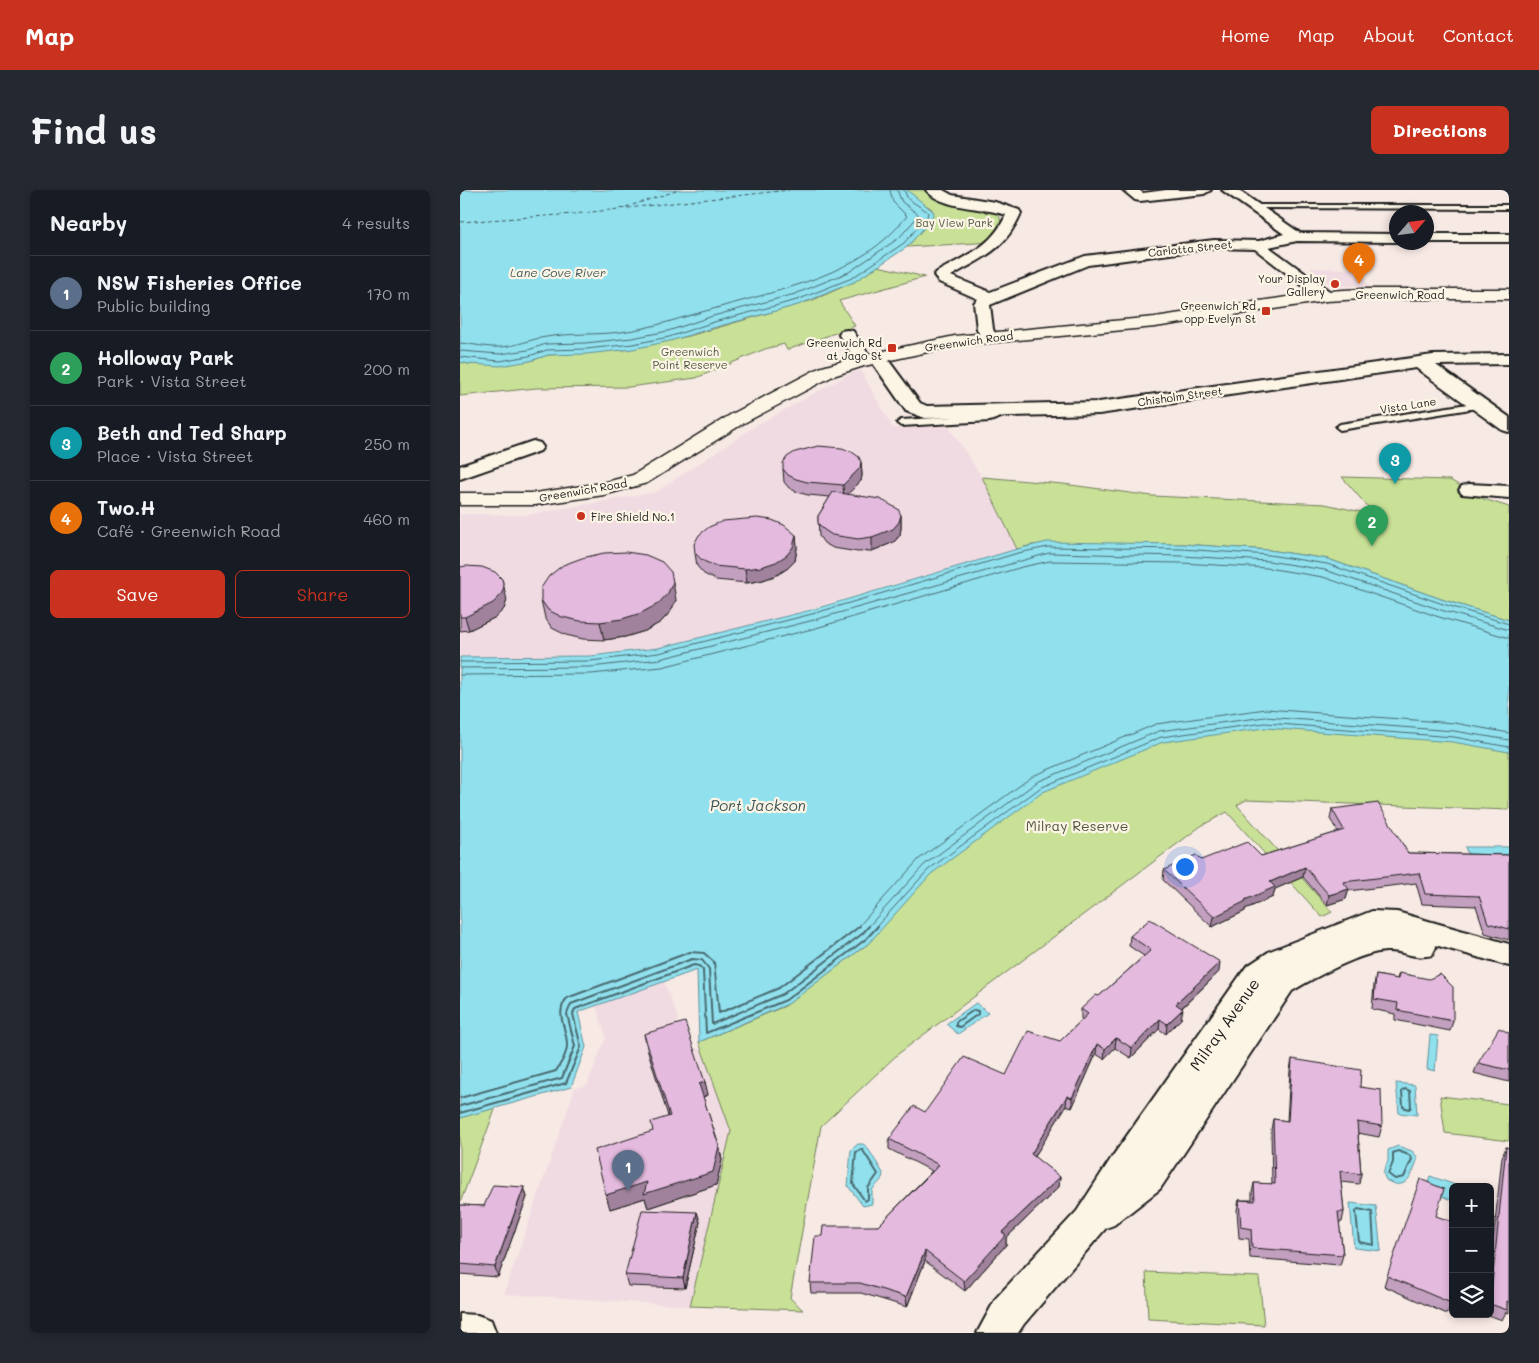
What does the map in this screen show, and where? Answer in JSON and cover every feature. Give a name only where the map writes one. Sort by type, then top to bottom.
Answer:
[{"type":"street","points":[[933,190],[948,199],[995,206],[1014,213],[1009,229],[999,243],[942,275],[944,279],[990,298]]},
{"type":"street","points":[[1135,194],[1204,190]]},
{"type":"street","points":[[1228,190],[1297,237]]},
{"type":"street","name":"Carlotta Street","points":[[990,298],[1084,261],[1214,244],[1261,245],[1274,240],[1297,237],[1389,238]]},
{"type":"street","points":[[1434,238],[1509,238]]},
{"type":"street","points":[[1261,245],[1262,249],[1326,296]]},
{"type":"street","name":"Greenwich Road","points":[[460,499],[535,499],[604,488],[640,479],[737,419],[809,380],[844,365],[955,341],[988,336],[1162,322],[1326,296],[1509,294]]},
{"type":"street","points":[[988,336],[985,329],[982,303],[990,298]]},
{"type":"street","name":"Chisholm Street","points":[[847,335],[871,358],[913,407],[925,412],[1099,408],[1442,359],[1509,359]]},
{"type":"street","points":[[1420,362],[1509,426]]},
{"type":"street","points":[[460,473],[533,447]]},
{"type":"street","points":[[1470,490],[1509,492]]},
{"type":"street","name":"Milray Avenue","points":[[996,1333],[1010,1311],[1090,1222],[1124,1168],[1257,975],[1267,967],[1364,923],[1378,921],[1404,925],[1509,955]]},
{"type":"street","name":"Milray Avenue","points":[[1090,1222],[1127,1196],[1147,1178],[1278,986],[1286,979],[1368,943],[1383,940],[1398,941],[1509,972]]},
{"type":"street","points":[[460,1332],[477,1333]]},
{"type":"lane","points":[[1253,207],[1509,207]]},
{"type":"lane","name":"Vista Lane","points":[[1340,427],[1480,405]]},
{"type":"lane","points":[[900,423],[990,418],[1009,411]]},
{"type":"shaded area","points":[[1310,268],[1359,269],[1368,286],[1333,286]]},
{"type":"shaded area","points":[[861,371],[893,428],[948,426],[982,477],[1017,549],[683,645],[560,658],[460,661],[460,514],[526,515],[656,492],[757,425],[853,372]]},
{"type":"shaded area","points":[[663,979],[678,1018],[675,1037],[689,1033],[694,1048],[749,1055],[690,1306],[504,1294],[575,1088],[587,1085],[606,1037],[593,997]]},
{"type":"green space","name":"Bay View Park","points":[[907,190],[931,190],[999,215],[1003,229],[994,242],[907,247],[931,220],[932,209],[916,199]]},
{"type":"green space","name":"Greenwich Point Reserve","points":[[878,266],[925,277],[839,301],[855,326],[787,350],[784,344],[765,349],[696,378],[629,387],[536,388],[460,396],[460,362],[469,364],[530,361],[548,355],[624,350],[689,336],[813,300],[854,282]]},
{"type":"green space","points":[[982,477],[1063,484],[1152,496],[1325,504],[1375,515],[1342,477],[1450,480],[1481,498],[1509,507],[1509,620],[1444,600],[1328,559],[1269,550],[1183,544],[1032,545],[1017,549]]},
{"type":"green space","name":"Milray Reserve","points":[[1302,718],[1509,745],[1509,810],[1246,800],[1237,805],[1332,912],[1322,917],[1227,812],[1201,826],[898,1054],[821,1126],[790,1298],[803,1310],[690,1306],[731,1131],[699,1042],[785,1006],[869,943],[915,885],[1099,749]]},
{"type":"green space","points":[[1440,1096],[1509,1104],[1509,1141],[1445,1133]]},
{"type":"green space","points":[[496,1107],[460,1203],[460,1118]]},
{"type":"green space","points":[[1146,1272],[1259,1277],[1264,1325],[1148,1319]]},
{"type":"water","name":"Lane Cove River","points":[[460,190],[907,190],[934,212],[931,220],[907,247],[854,282],[798,305],[670,341],[633,349],[586,354],[548,355],[530,361],[500,366],[460,362]]},
{"type":"water","name":"Port Jackson","points":[[1047,542],[1183,544],[1269,550],[1328,559],[1444,600],[1509,620],[1509,752],[1453,742],[1265,728],[1163,742],[1043,792],[931,874],[869,943],[788,1004],[699,1042],[697,970],[578,1012],[586,1047],[571,1087],[460,1118],[460,657],[590,656],[658,648],[811,610],[1017,549]]},
{"type":"water","points":[[1465,847],[1509,847],[1509,856],[1468,855]]},
{"type":"water","points":[[976,1003],[988,1013],[958,1034],[946,1024]]},
{"type":"water","points":[[1430,1035],[1438,1036],[1435,1071],[1427,1069]]},
{"type":"water","points":[[1396,1083],[1415,1085],[1417,1115],[1399,1113]]},
{"type":"water","points":[[858,1144],[863,1144],[867,1147],[883,1173],[882,1179],[872,1190],[872,1204],[863,1206],[848,1186],[851,1150]]},
{"type":"water","points":[[1398,1146],[1412,1151],[1418,1158],[1408,1180],[1399,1184],[1386,1180],[1383,1173],[1388,1161],[1388,1150]]},
{"type":"water","points":[[1430,1176],[1450,1183],[1449,1199],[1426,1189]]},
{"type":"water","points":[[1350,1203],[1376,1206],[1381,1251],[1354,1248]]},
{"type":"building","points":[[818,446],[842,448],[852,452],[859,457],[861,462],[860,468],[843,485],[807,482],[788,475],[783,469],[783,463],[787,457],[795,452]]},
{"type":"building","points":[[833,492],[880,499],[898,509],[901,515],[899,522],[893,529],[872,537],[858,539],[832,535],[818,523],[818,516]]},
{"type":"building","points":[[757,518],[772,520],[784,525],[796,535],[793,547],[787,555],[776,562],[761,567],[745,569],[714,566],[702,560],[695,553],[694,544],[699,535],[709,527],[723,521]]},
{"type":"building","points":[[626,552],[646,555],[662,562],[671,572],[673,582],[668,593],[658,604],[641,613],[622,619],[600,622],[580,621],[562,617],[548,610],[541,600],[541,588],[549,576],[563,565],[604,553]]},
{"type":"building","points":[[460,567],[482,567],[495,572],[502,579],[504,587],[501,595],[493,603],[465,617],[460,617]]},
{"type":"building","points":[[1378,803],[1408,853],[1509,855],[1509,929],[1488,923],[1479,896],[1425,894],[1419,873],[1343,882],[1349,889],[1329,895],[1305,867],[1270,882],[1275,887],[1245,900],[1214,917],[1164,870],[1196,855],[1201,860],[1247,842],[1261,856],[1344,830],[1332,809]]},
{"type":"building","points":[[1150,919],[1220,962],[1176,1004],[1183,1009],[1167,1024],[1160,1019],[1132,1048],[1116,1038],[1105,1049],[1097,1044],[1072,1098],[1067,1096],[1031,1154],[1060,1177],[1002,1232],[1006,1235],[964,1281],[925,1251],[906,1297],[860,1283],[810,1283],[815,1236],[822,1236],[823,1226],[878,1226],[939,1165],[889,1139],[914,1106],[925,1112],[964,1057],[1006,1075],[1028,1031],[1060,1041],[1088,1014],[1081,1009],[1096,995],[1099,996],[1151,950],[1130,936]]},
{"type":"building","points":[[1399,973],[1429,979],[1440,974],[1453,987],[1453,1021],[1397,1010],[1398,1003],[1374,999],[1376,975],[1398,979]]},
{"type":"building","points":[[685,1022],[705,1082],[699,1084],[719,1146],[713,1172],[644,1194],[647,1182],[606,1195],[595,1150],[653,1131],[651,1122],[670,1116],[644,1034]]},
{"type":"building","points":[[1499,1028],[1509,1033],[1509,1070],[1478,1063]]},
{"type":"building","points":[[1292,1059],[1361,1070],[1360,1087],[1381,1090],[1382,1126],[1357,1122],[1361,1174],[1340,1171],[1344,1212],[1338,1212],[1343,1255],[1252,1248],[1251,1229],[1241,1227],[1239,1200],[1255,1201],[1254,1183],[1275,1184],[1273,1119],[1288,1121]]},
{"type":"building","points":[[1506,1147],[1509,1148],[1509,1302],[1507,1301],[1507,1310],[1494,1305],[1494,1265]]},
{"type":"building","points":[[1420,1179],[1444,1189],[1436,1216],[1449,1221],[1449,1302],[1387,1276]]},
{"type":"building","points":[[493,1185],[524,1187],[495,1267],[460,1264],[460,1205],[484,1206]]},
{"type":"building","points":[[642,1210],[697,1212],[683,1278],[625,1275]]},
{"type":"ferry route","points":[[626,207],[679,190]]},
{"type":"ferry route","points":[[460,222],[574,214],[789,190]]},
{"type":"place","name":"Your Display Gallery","points":[[1335,284]]},
{"type":"place","name":"Two.H","points":[[1359,284]]},
{"type":"place","name":"Greenwich Rd opp Evelyn St","points":[[1266,311]]},
{"type":"place","name":"Greenwich Rd at Jago St","points":[[892,348]]},
{"type":"place","name":"Beth and Ted Sharp","points":[[1395,484]]},
{"type":"place","name":"Fire Shield No.1","points":[[581,516]]},
{"type":"place","name":"Holloway Park","points":[[1372,546]]},
{"type":"place","name":"NSW Fisheries Office","points":[[628,1191]]}]
